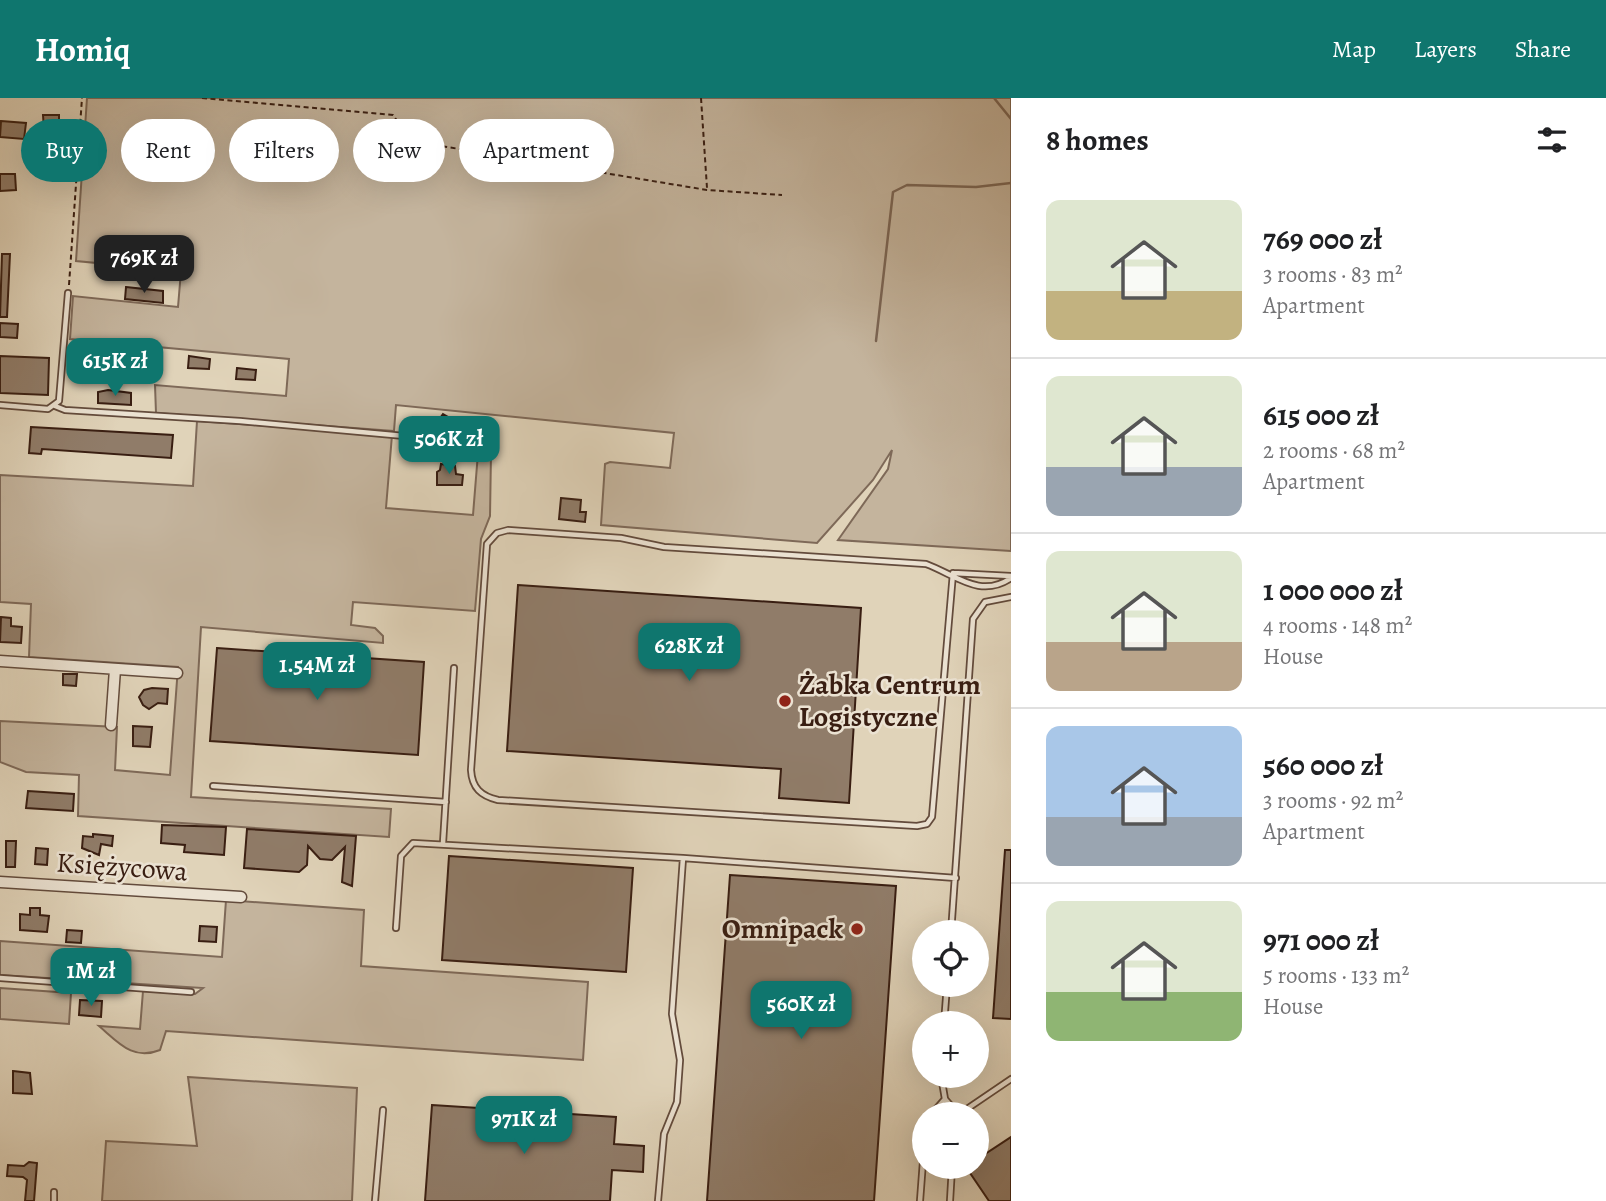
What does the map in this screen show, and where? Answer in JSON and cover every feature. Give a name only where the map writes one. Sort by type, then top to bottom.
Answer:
[{"type":"street","points":[[0,662],[177,673]]},
{"type":"street","points":[[111,724],[115,669]]},
{"type":"street","name":"Księżycowa","points":[[0,882],[241,897]]},
{"type":"lane","points":[[55,406],[62,392],[68,293]]},
{"type":"lane","points":[[0,405],[39,409],[55,406],[65,410],[240,421],[449,440]]},
{"type":"lane","points":[[953,573],[932,817],[927,824],[917,826],[498,800],[485,797],[474,786],[471,770],[487,544],[497,533],[508,530],[555,533],[621,538],[664,547],[926,564],[953,573],[1011,577]]},
{"type":"lane","points":[[953,573],[964,584],[985,586],[999,585],[1011,577]]},
{"type":"lane","points":[[952,920],[973,619],[985,602],[1011,597]]},
{"type":"lane","points":[[443,843],[454,668]]},
{"type":"lane","points":[[213,786],[446,802]]},
{"type":"lane","points":[[396,928],[404,851],[413,843],[682,858],[956,878]]},
{"type":"lane","points":[[659,1201],[664,1134],[677,1102],[680,1060],[672,1013],[682,858]]},
{"type":"lane","points":[[0,978],[191,992]]},
{"type":"lane","points":[[976,1102],[1011,1079]]},
{"type":"lane","points":[[943,1088],[948,1102]]},
{"type":"lane","points":[[375,1201],[383,1110]]},
{"type":"lane","points":[[920,1201],[922,1179]]},
{"type":"lane","points":[[950,1201],[951,1179]]},
{"type":"lane","points":[[54,1192],[54,1201]]},
{"type":"path","points":[[68,293],[82,98]]},
{"type":"path","points":[[202,98],[393,115],[411,141],[708,190],[782,195]]},
{"type":"path","points":[[701,98],[708,190]]},
{"type":"shaded area","points":[[87,98],[1011,98],[1011,551],[838,540],[888,469],[892,450],[873,480],[817,543],[601,525],[605,464],[610,462],[670,468],[674,433],[396,405],[394,431],[156,413],[155,385],[286,396],[289,359],[70,339],[73,296],[178,307],[181,271],[76,261],[81,182],[107,182],[107,119],[86,119]]},
{"type":"shaded area","points":[[197,421],[392,435],[386,508],[473,515],[478,453],[491,453],[490,516],[481,539],[475,611],[353,602],[351,625],[375,628],[383,636],[383,643],[201,627],[191,797],[391,809],[389,837],[78,816],[79,775],[26,772],[0,762],[0,721],[117,727],[115,770],[170,775],[178,667],[29,657],[31,604],[0,602],[0,475],[193,486]]},
{"type":"shaded area","points":[[226,900],[364,910],[361,966],[588,982],[583,1060],[166,1031],[160,1050],[150,1053],[134,1052],[99,1026],[140,1029],[143,991],[195,994],[203,988],[0,975],[0,941],[222,957]]},
{"type":"shaded area","points":[[0,988],[71,993],[69,1024],[0,1019]]},
{"type":"shaded area","points":[[188,1077],[357,1088],[352,1201],[102,1201],[106,1141],[197,1146]]},
{"type":"building","points":[[43,115],[59,115],[59,119],[43,119]]},
{"type":"building","points":[[1,121],[21,123],[21,139],[0,137]]},
{"type":"building","points":[[0,174],[15,174],[16,190],[0,191]]},
{"type":"building","points":[[2,254],[10,254],[7,317],[0,317]]},
{"type":"building","points":[[126,287],[163,291],[163,303],[125,299]]},
{"type":"building","points":[[0,323],[18,324],[17,338],[0,337]]},
{"type":"building","points":[[103,349],[120,350],[118,372],[101,371]]},
{"type":"building","points":[[0,356],[49,358],[48,395],[0,393]]},
{"type":"building","points":[[189,356],[210,359],[209,369],[188,368]]},
{"type":"building","points":[[237,368],[256,370],[255,380],[236,379]]},
{"type":"building","points":[[108,390],[131,393],[131,405],[98,403],[98,392]]},
{"type":"building","points":[[443,414],[462,425],[458,433],[438,421]]},
{"type":"building","points":[[31,427],[173,435],[171,458],[42,449],[41,454],[29,453]]},
{"type":"building","points":[[441,464],[455,466],[456,474],[463,475],[462,485],[437,485],[437,472]]},
{"type":"building","points":[[561,498],[581,500],[580,512],[586,512],[585,522],[559,519]]},
{"type":"building","points":[[518,585],[861,608],[849,803],[779,798],[781,769],[507,751]]},
{"type":"building","points":[[1,617],[11,618],[11,626],[22,627],[21,643],[0,642]]},
{"type":"building","points":[[217,648],[424,662],[418,755],[210,741]]},
{"type":"building","points":[[63,674],[77,674],[76,686],[63,685]]},
{"type":"building","points":[[168,689],[167,704],[158,703],[149,709],[143,705],[139,697],[144,690]]},
{"type":"building","points":[[133,726],[152,727],[150,747],[133,746]]},
{"type":"building","points":[[28,791],[74,794],[73,811],[26,808]]},
{"type":"building","points":[[162,825],[226,827],[224,855],[184,852],[185,845],[161,843]]},
{"type":"building","points":[[247,829],[356,836],[352,886],[342,882],[345,847],[332,860],[320,859],[308,846],[307,865],[299,872],[244,868]]},
{"type":"building","points":[[93,834],[113,836],[112,846],[101,844],[99,855],[82,848],[83,836],[93,837]]},
{"type":"building","points":[[6,841],[16,841],[15,867],[6,867]]},
{"type":"building","points":[[36,848],[48,849],[47,865],[35,864]]},
{"type":"building","points":[[1005,850],[1011,850],[1011,1019],[993,1018]]},
{"type":"building","points":[[449,856],[633,868],[626,972],[442,960]]},
{"type":"building","points":[[730,875],[896,886],[874,1201],[707,1201]]},
{"type":"building","points":[[30,908],[40,908],[40,915],[49,916],[47,932],[20,930],[20,914],[30,915]]},
{"type":"building","points":[[200,926],[217,927],[216,942],[199,941]]},
{"type":"building","points":[[67,930],[82,931],[81,943],[66,942]]},
{"type":"building","points":[[80,1000],[102,1001],[101,1017],[79,1015]]},
{"type":"building","points":[[13,1071],[30,1073],[32,1094],[13,1093]]},
{"type":"building","points":[[432,1105],[616,1117],[614,1144],[644,1146],[643,1172],[612,1170],[610,1201],[425,1201]]},
{"type":"building","points":[[1011,1137],[1011,1201],[989,1201],[974,1179],[989,1179],[989,1151]]},
{"type":"building","points":[[29,1162],[37,1163],[34,1201],[25,1201],[27,1180],[23,1177],[7,1176],[8,1165],[24,1166]]},
{"type":"waterway","points":[[994,98],[1011,119]]},
{"type":"waterway","points":[[876,341],[893,192],[907,185],[976,187],[1011,183]]},
{"type":"place","name":"Żabka Centrum Logistyczne","points":[[785,701]]},
{"type":"place","name":"Omnipack","points":[[857,929]]}]
